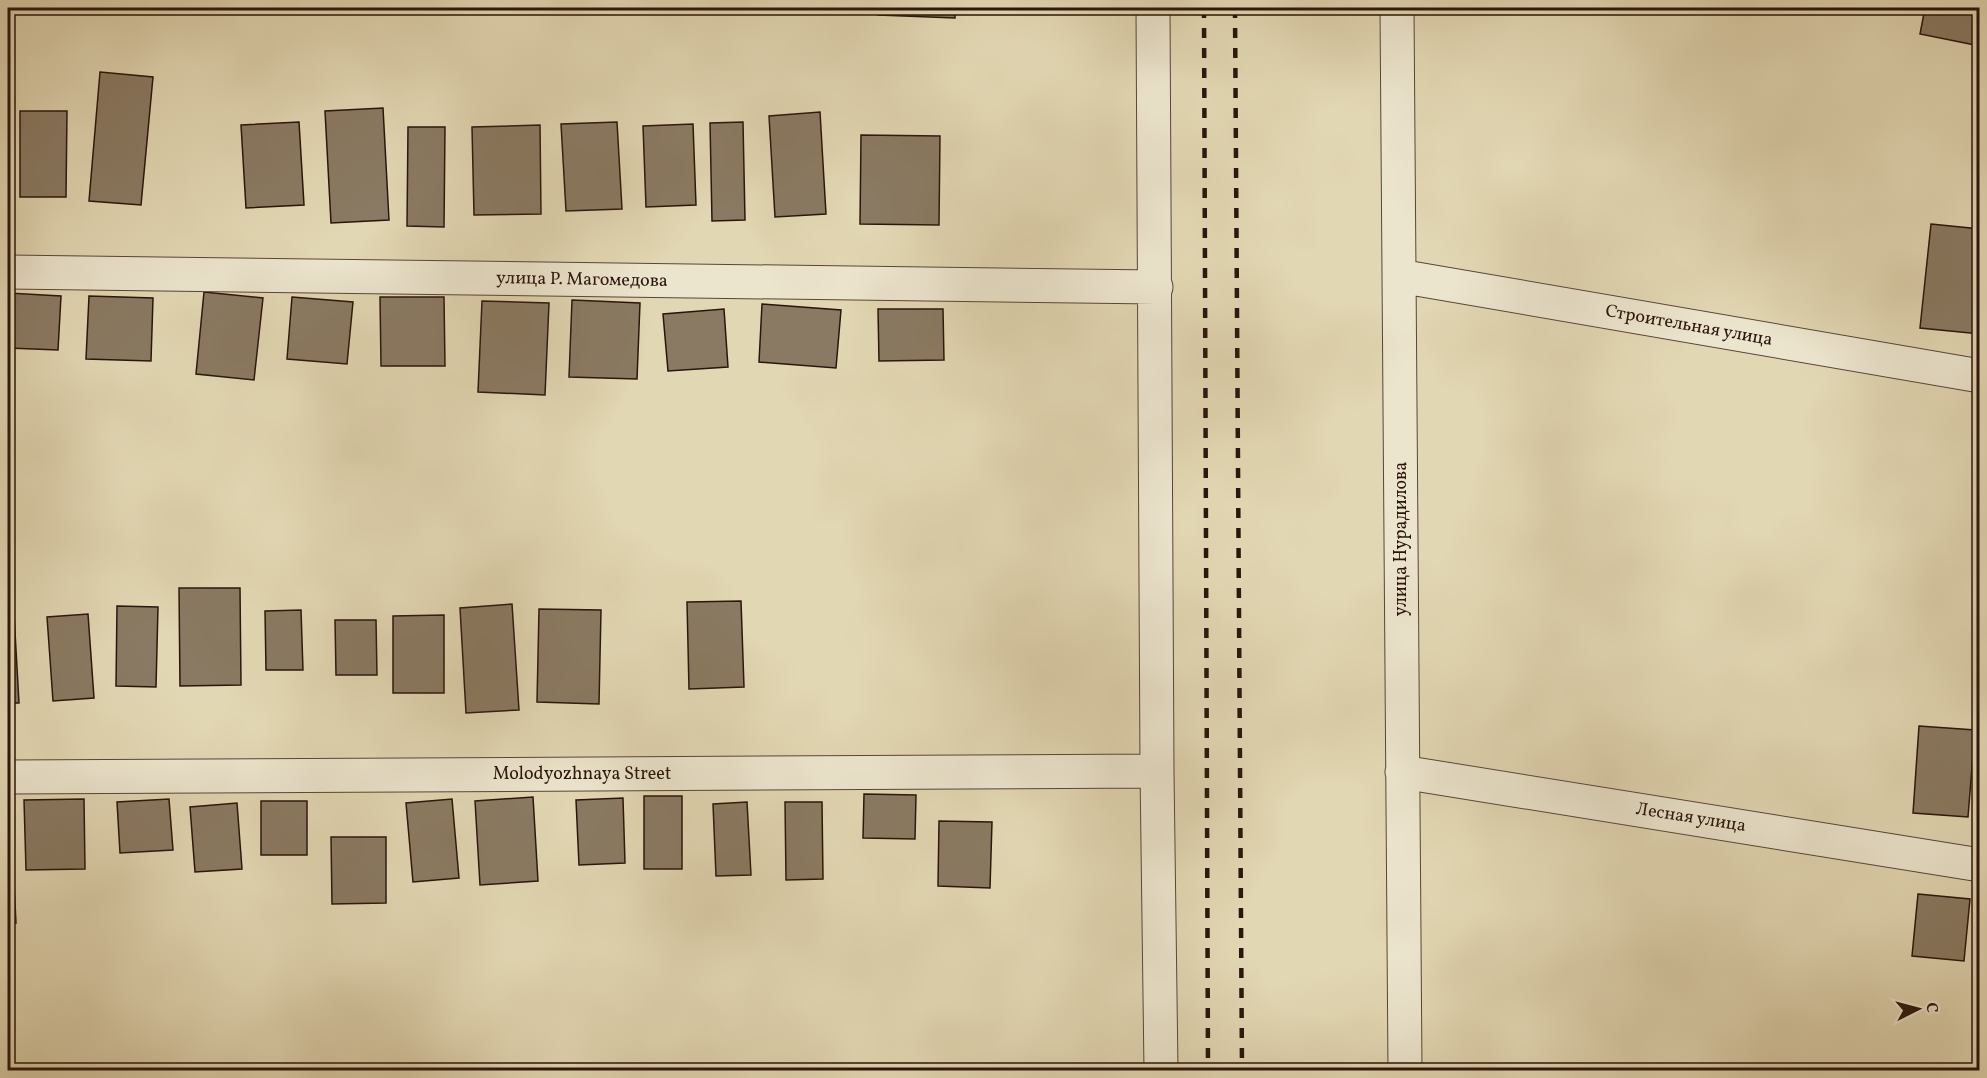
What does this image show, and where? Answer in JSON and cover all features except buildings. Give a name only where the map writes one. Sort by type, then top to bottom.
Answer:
[{"type":"street","points":[[1153,8],[1161,1071]]},
{"type":"street","name":"улица Нурадилова","points":[[1397,8],[1405,1071]]},
{"type":"street","name":"улица Р. Магомедова","points":[[8,272],[1156,287]]},
{"type":"street","name":"Строительная улица","points":[[1399,276],[1980,376]]},
{"type":"street","name":"Molodyozhnaya Street","points":[[8,777],[1157,771]]},
{"type":"street","name":"Лесная улица","points":[[1402,772],[1980,865]]},
{"type":"railway","points":[[1204,8],[1208,1070]]},
{"type":"railway","points":[[1235,8],[1242,1070]]}]
